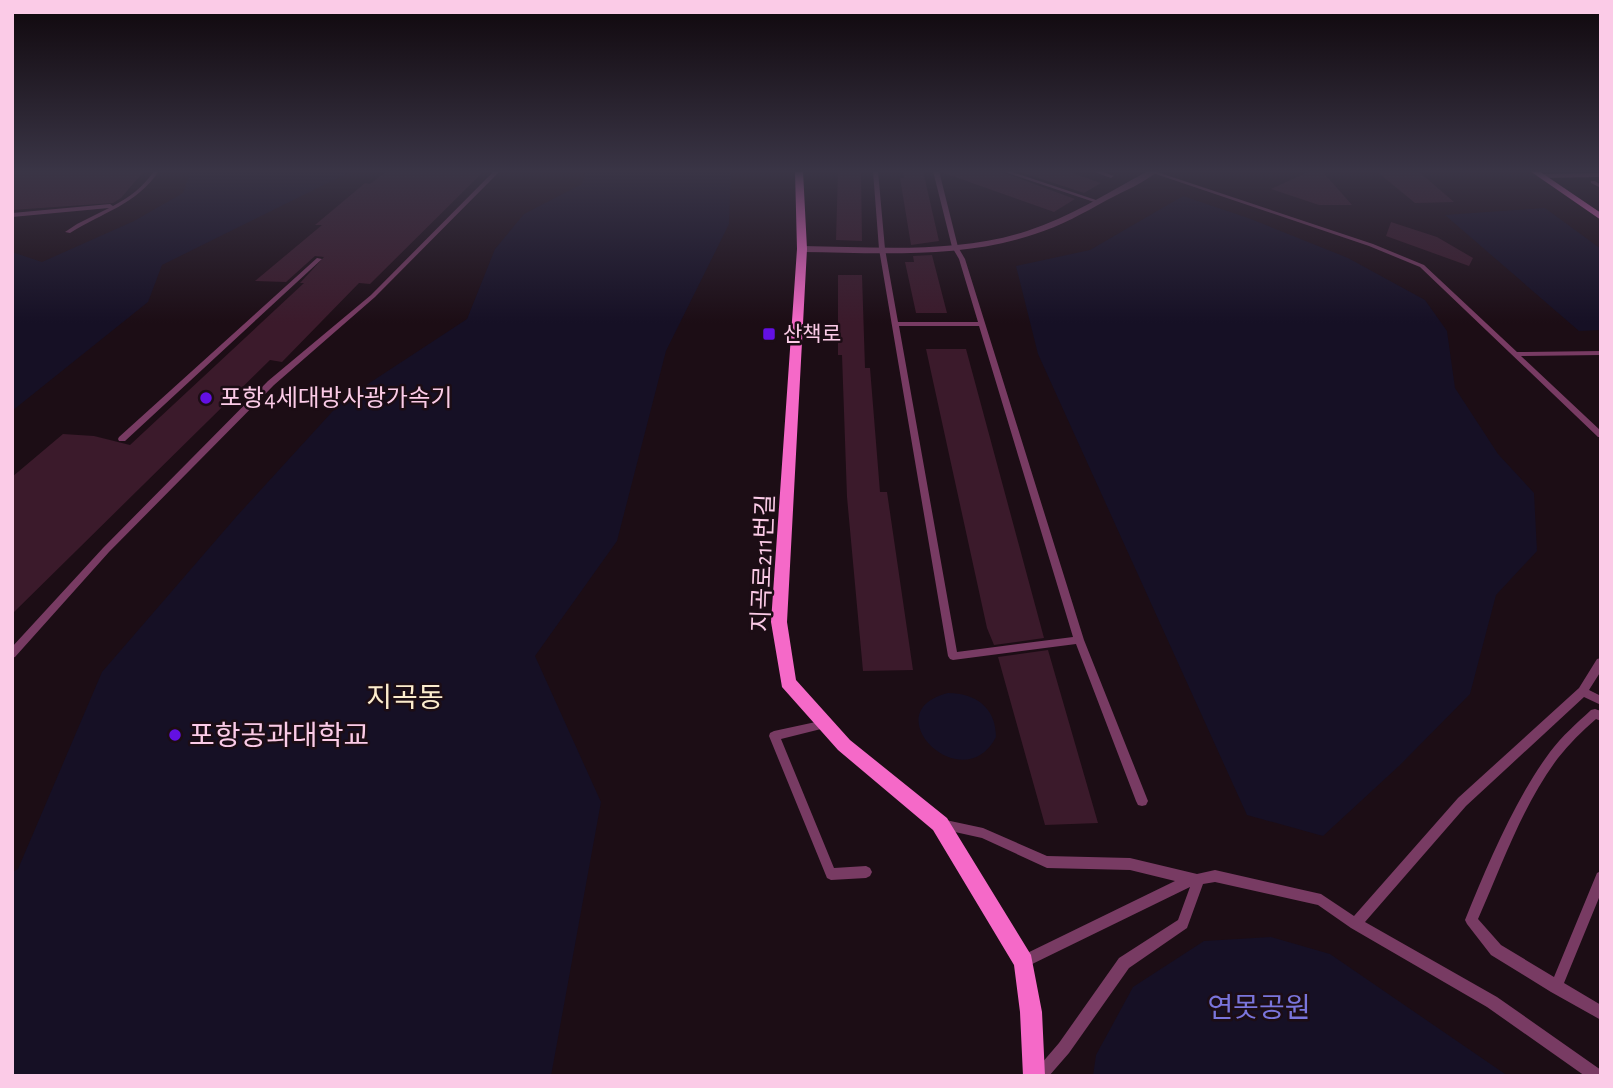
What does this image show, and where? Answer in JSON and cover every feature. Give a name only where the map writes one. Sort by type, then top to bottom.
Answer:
[{"type":"main road","name":"지곡로211번길","points":[[801,222],[802,249],[779,622],[788,682],[844,745],[940,824],[1024,962],[1031,1012],[1034,1076]]},
{"type":"street","points":[[802,249],[955,247],[1030,233],[1053,222]]},
{"type":"lane","points":[[68,232],[83,222]]},
{"type":"lane","points":[[12,654],[106,550],[271,383],[373,296],[447,222]]},
{"type":"lane","points":[[880,222],[882,249],[953,656],[1079,640]]},
{"type":"lane","points":[[949,222],[1079,640],[1142,802]]},
{"type":"lane","points":[[1302,222],[1422,266],[1601,435]]},
{"type":"lane","points":[[122,439],[319,259]]},
{"type":"lane","points":[[895,324],[982,324]]},
{"type":"lane","points":[[1516,354],[1601,353]]},
{"type":"lane","points":[[1355,924],[1462,802],[1583,691],[1601,662]]},
{"type":"lane","points":[[1583,691],[1601,701]]},
{"type":"lane","points":[[1601,717],[1595,713],[1572,731],[1527,799],[1471,919],[1496,950],[1601,1013]]},
{"type":"lane","points":[[825,724],[774,736],[831,874],[866,872]]},
{"type":"lane","points":[[940,824],[983,833],[1047,862],[1130,864],[1198,880]]},
{"type":"lane","points":[[1024,962],[1185,882],[1215,876],[1321,900],[1355,924],[1492,1002],[1597,1076]]},
{"type":"lane","points":[[1556,986],[1589,900],[1601,877]]},
{"type":"lane","points":[[1040,1076],[1064,1048],[1124,963],[1183,924],[1198,880]]},
{"type":"green space","points":[[132,222],[249,222],[162,265],[148,302],[12,411],[12,252],[42,262]]},
{"type":"green space","points":[[518,222],[729,222],[666,351],[617,541],[535,656],[601,802],[551,1076],[12,1076],[12,872],[18,869],[102,672],[236,517],[342,401],[467,319],[495,249]]},
{"type":"green space","points":[[1139,222],[1258,222],[1348,258],[1425,300],[1447,331],[1455,388],[1498,454],[1534,493],[1537,551],[1496,595],[1470,694],[1400,765],[1323,836],[1247,815],[1038,354],[1016,266],[1090,250]]},
{"type":"green space","points":[[1453,222],[1564,222],[1601,249],[1601,330],[1579,331]]},
{"type":"green space","points":[[948,693],[975,699],[992,717],[996,737],[981,754],[964,760],[946,756],[931,746],[921,732],[919,717],[927,703]]},
{"type":"green space","name":"연못공원","points":[[1271,937],[1330,954],[1508,1076],[1093,1076],[1096,1055],[1133,987],[1204,941]]},
{"type":"building","name":"포항4세대방사광가속기","points":[[319,222],[433,222],[370,284],[359,283],[282,362],[270,360],[12,614],[12,477],[63,434],[94,436],[130,445],[304,283],[300,283],[324,257],[315,256],[286,282],[255,281],[322,225],[315,225]]},
{"type":"building","points":[[837,222],[862,222],[862,241],[836,240]]},
{"type":"building","points":[[907,222],[935,222],[939,241],[911,245]]},
{"type":"building","points":[[1391,222],[1437,237],[1473,258],[1469,266],[1386,236]]},
{"type":"building","points":[[932,255],[947,313],[916,313],[905,262],[914,262],[913,256]]},
{"type":"building","points":[[838,275],[862,275],[865,368],[870,368],[880,492],[887,492],[913,670],[863,671],[847,497],[842,355],[838,355]]},
{"type":"building","points":[[926,349],[966,349],[1044,638],[994,645],[987,628]]},
{"type":"building","points":[[1048,650],[1098,823],[1045,825],[998,657]]},
{"type":"place","name":"산책로","points":[[769,334]]},
{"type":"place","name":"포항4세대방사광가속기","points":[[206,398]]},
{"type":"place","name":"포항공과대학교","points":[[175,735]]},
{"type":"district","name":"지곡동","points":[[405,697]]}]
